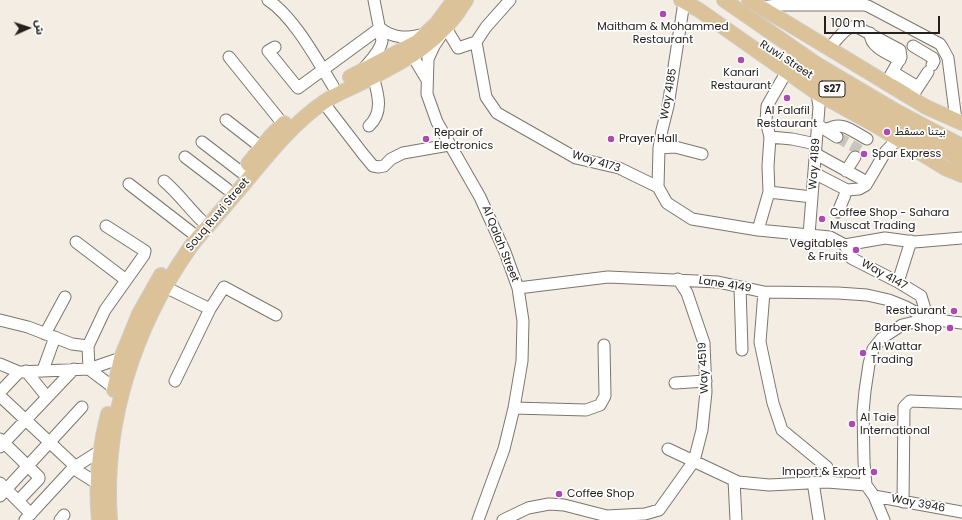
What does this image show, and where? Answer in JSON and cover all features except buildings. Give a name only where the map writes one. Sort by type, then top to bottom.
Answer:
[{"type":"main road","name":"Souq Ruwi Street","points":[[110,520],[109,468],[112,434],[134,350],[149,315],[189,248],[277,145],[304,117],[366,74],[417,42],[437,23],[454,0]]},
{"type":"main road","name":"Souq Ruwi Street","points":[[97,516],[102,434],[121,358],[138,314],[166,266],[182,243],[283,124],[304,105],[320,93],[333,86],[412,55],[422,49],[446,28],[466,0]]},
{"type":"main road","name":"Ruwi Street","points":[[724,0],[818,65],[894,110],[962,146]]},
{"type":"main road","name":"Ruwi Street","points":[[693,2],[811,76],[962,160]]},
{"type":"main road","points":[[693,2],[699,10],[818,93],[875,125],[945,168],[962,175]]},
{"type":"main road","points":[[755,4],[898,90],[915,92],[926,107],[960,124]]},
{"type":"main road","points":[[902,142],[962,166]]},
{"type":"street","points":[[268,0],[276,6],[295,27],[333,86]]},
{"type":"street","points":[[369,126],[377,117],[379,107],[377,91],[366,74],[381,46],[382,35],[374,0]]},
{"type":"street","points":[[446,28],[458,48],[476,42],[486,26],[510,0]]},
{"type":"street","name":"Way 4185","points":[[658,186],[659,148],[662,130],[693,2]]},
{"type":"street","points":[[755,4],[785,2],[858,4],[868,6],[940,44],[948,58],[951,85],[960,124]]},
{"type":"street","points":[[858,61],[843,53],[832,51],[849,28],[857,27],[895,47],[901,52],[900,60],[889,75]]},
{"type":"street","points":[[275,47],[268,51],[298,88],[380,28]]},
{"type":"street","points":[[380,28],[387,34],[394,37],[425,34]]},
{"type":"street","name":"Al Qalah Street","points":[[446,28],[434,46],[428,59],[427,94],[437,122],[480,197],[505,252],[518,288],[523,321],[522,361],[514,408],[504,449],[478,520]]},
{"type":"street","points":[[870,33],[870,40],[874,45],[900,60]]},
{"type":"street","name":"Way 4173","points":[[476,42],[486,97],[497,113],[576,158],[619,168],[658,186]]},
{"type":"street","points":[[889,75],[915,92],[934,61],[933,58],[910,46],[895,47]]},
{"type":"street","points":[[412,55],[427,80]]},
{"type":"street","points":[[229,57],[283,124]]},
{"type":"street","points":[[658,186],[667,203],[692,219],[758,230],[769,192],[768,166],[770,137],[766,121],[767,106],[786,71]]},
{"type":"street","points":[[889,75],[896,82],[898,90]]},
{"type":"street","points":[[951,85],[962,92]]},
{"type":"street","name":"Way 4189","points":[[809,235],[816,149],[822,128],[818,93]]},
{"type":"street","points":[[324,102],[373,166],[384,166],[391,159],[403,153],[449,145]]},
{"type":"street","points":[[226,120],[262,148]]},
{"type":"street","points":[[822,128],[835,125],[842,126],[865,141],[875,125]]},
{"type":"street","points":[[822,128],[837,137]]},
{"type":"street","points":[[770,137],[792,139],[816,149],[846,171],[867,182]]},
{"type":"street","points":[[202,142],[241,172]]},
{"type":"street","points":[[814,173],[847,190],[859,189],[867,182],[886,151],[902,142]]},
{"type":"street","points":[[659,148],[675,147],[702,154]]},
{"type":"street","points":[[846,171],[855,157]]},
{"type":"street","points":[[185,158],[227,189]]},
{"type":"street","points":[[164,181],[181,196],[185,204],[201,220]]},
{"type":"street","points":[[129,184],[191,232]]},
{"type":"street","points":[[838,212],[847,190]]},
{"type":"street","points":[[769,192],[812,197]]},
{"type":"street","points":[[89,369],[88,346],[105,310],[144,255],[145,251],[106,226]]},
{"type":"street","name":"Way 4147","points":[[758,230],[830,237],[845,245],[851,258],[898,282],[921,296],[928,319]]},
{"type":"street","points":[[845,245],[885,238],[911,241],[962,238]]},
{"type":"street","points":[[898,282],[911,241]]},
{"type":"street","points":[[76,242],[126,280]]},
{"type":"street","name":"Lane 4149","points":[[518,288],[608,277],[718,282],[764,292],[867,295],[889,300],[928,319]]},
{"type":"street","name":"Way 4519","points":[[678,279],[687,293],[704,343],[706,392],[702,430],[694,461]]},
{"type":"street","points":[[165,287],[210,309]]},
{"type":"street","points":[[175,381],[210,309],[224,287],[276,315]]},
{"type":"street","points":[[740,287],[742,350]]},
{"type":"street","points":[[764,292],[760,342],[775,410],[782,430],[826,467],[826,482]]},
{"type":"street","points":[[43,370],[50,336],[65,297]]},
{"type":"street","points":[[884,520],[874,496],[866,485],[864,462],[864,412],[869,364],[873,349],[882,338],[902,325],[928,319],[962,324]]},
{"type":"street","points":[[0,320],[28,327],[72,344],[88,346]]},
{"type":"street","points":[[514,408],[586,410],[600,405],[605,396],[604,345]]},
{"type":"street","points":[[0,364],[22,371],[89,369],[121,358]]},
{"type":"street","points":[[18,501],[40,478],[29,466],[1,443],[26,420],[74,369]]},
{"type":"street","points":[[89,369],[114,388]]},
{"type":"street","points":[[0,392],[22,371]]},
{"type":"street","points":[[22,371],[47,397]]},
{"type":"street","points":[[675,384],[706,382]]},
{"type":"street","points":[[0,396],[50,442],[74,468],[98,484]]},
{"type":"street","points":[[903,502],[904,407],[910,401],[962,403]]},
{"type":"street","points":[[82,407],[29,466],[2,490],[18,501],[28,517],[74,468],[100,451]]},
{"type":"street","points":[[668,449],[738,482],[769,485],[826,482],[866,485]]},
{"type":"street","points":[[503,520],[528,508],[549,504],[592,513],[619,516],[645,514],[658,515],[694,461]]},
{"type":"street","points":[[734,480],[736,520]]},
{"type":"street","points":[[813,482],[819,520]]},
{"type":"street","name":"Way 3946","points":[[874,496],[962,512]]},
{"type":"street","points":[[528,508],[530,520]]},
{"type":"tunnel","points":[[837,137],[860,150]]},
{"type":"place","name":"Maitham & Mohammed Restaurant","points":[[663,14]]},
{"type":"place","name":"Kanari Restaurant","points":[[741,60]]},
{"type":"place","name":"Al Falafil Restaurant","points":[[787,98]]},
{"type":"place","name":"بيتنا مسقط","points":[[887,132]]},
{"type":"place","name":"Repair of Electronics","points":[[426,139]]},
{"type":"place","name":"Prayer Hall","points":[[611,139]]},
{"type":"place","name":"Spar Express","points":[[864,154]]},
{"type":"place","name":"Coffee Shop - Sahara Muscat Trading","points":[[822,219]]},
{"type":"place","name":"Vegitables & Fruits","points":[[856,250]]},
{"type":"place","name":"Restaurant","points":[[954,311]]},
{"type":"place","name":"Barber Shop","points":[[950,328]]},
{"type":"place","name":"Al Wattar Trading","points":[[863,353]]},
{"type":"place","name":"Al Taie International","points":[[852,424]]},
{"type":"place","name":"Import & Export","points":[[874,472]]},
{"type":"place","name":"Coffee Shop","points":[[559,494]]}]
